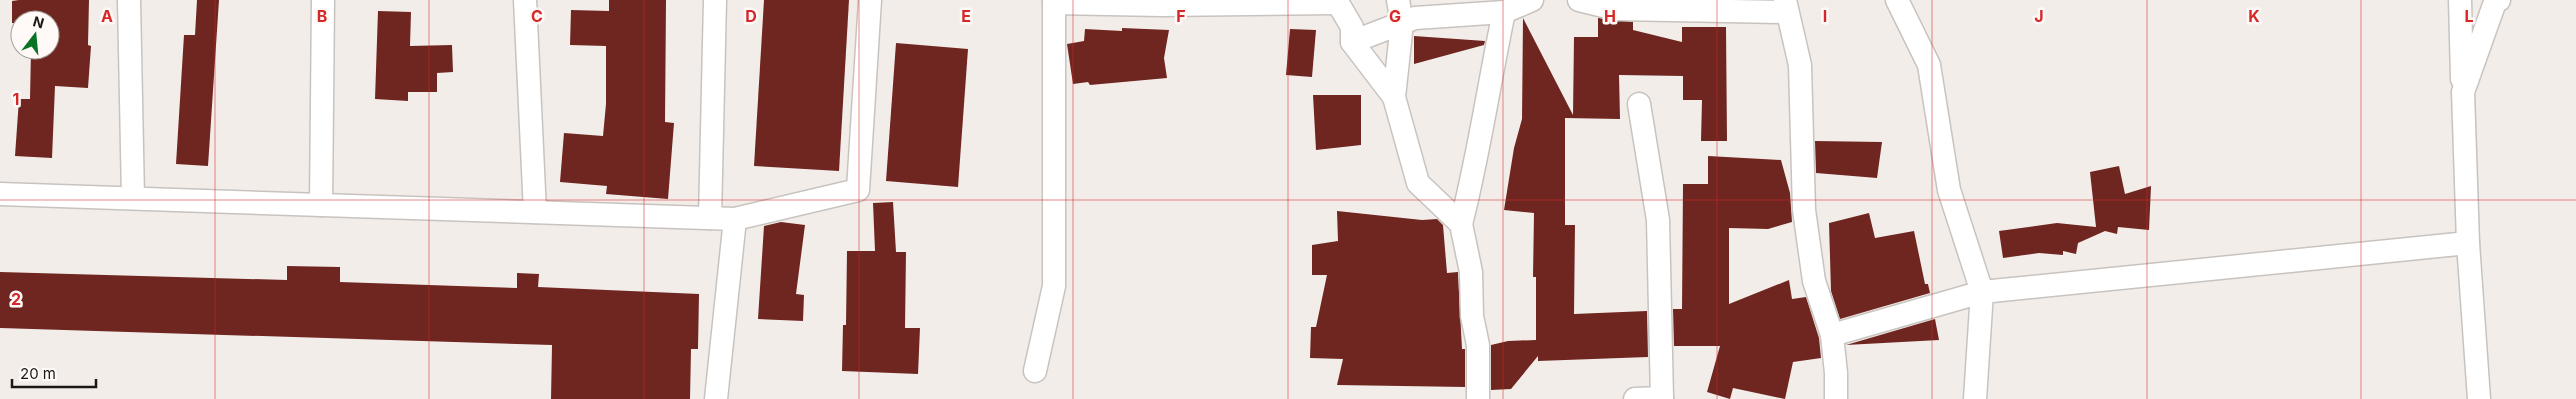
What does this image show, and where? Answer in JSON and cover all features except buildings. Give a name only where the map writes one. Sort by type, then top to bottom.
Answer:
[{"type":"street","points":[[130,0],[133,198]]},
{"type":"street","points":[[321,205],[323,0]]},
{"type":"street","points":[[525,0],[535,212]]},
{"type":"street","points":[[710,218],[715,0]]},
{"type":"street","points":[[0,194],[735,219],[858,190],[870,0]]},
{"type":"street","points":[[1398,0],[1402,23],[1394,97],[1418,183],[1461,224]]},
{"type":"street","points":[[1352,42],[1415,18],[1504,12],[1532,0]]},
{"type":"street","points":[[1579,0],[1616,9],[1786,6],[1800,65],[1804,210],[1814,281],[1832,335],[1836,373],[1836,399]]},
{"type":"street","points":[[1897,0],[1929,65],[1949,190],[1982,292],[1975,399]]},
{"type":"street","points":[[2460,0],[2468,243],[2479,399]]},
{"type":"street","points":[[2463,92],[2495,2],[2499,0]]},
{"type":"street","points":[[1036,371],[1054,286],[1054,1],[1161,5],[1337,2],[1352,27],[1352,42],[1394,97]]},
{"type":"street","points":[[1478,399],[1478,345],[1472,316],[1471,272],[1461,224],[1475,171],[1490,79],[1504,12]]},
{"type":"street","points":[[1635,399],[1662,399],[1658,220],[1639,104]]},
{"type":"street","points":[[716,399],[735,219]]},
{"type":"street","points":[[1832,335],[1982,292],[2468,243]]}]
